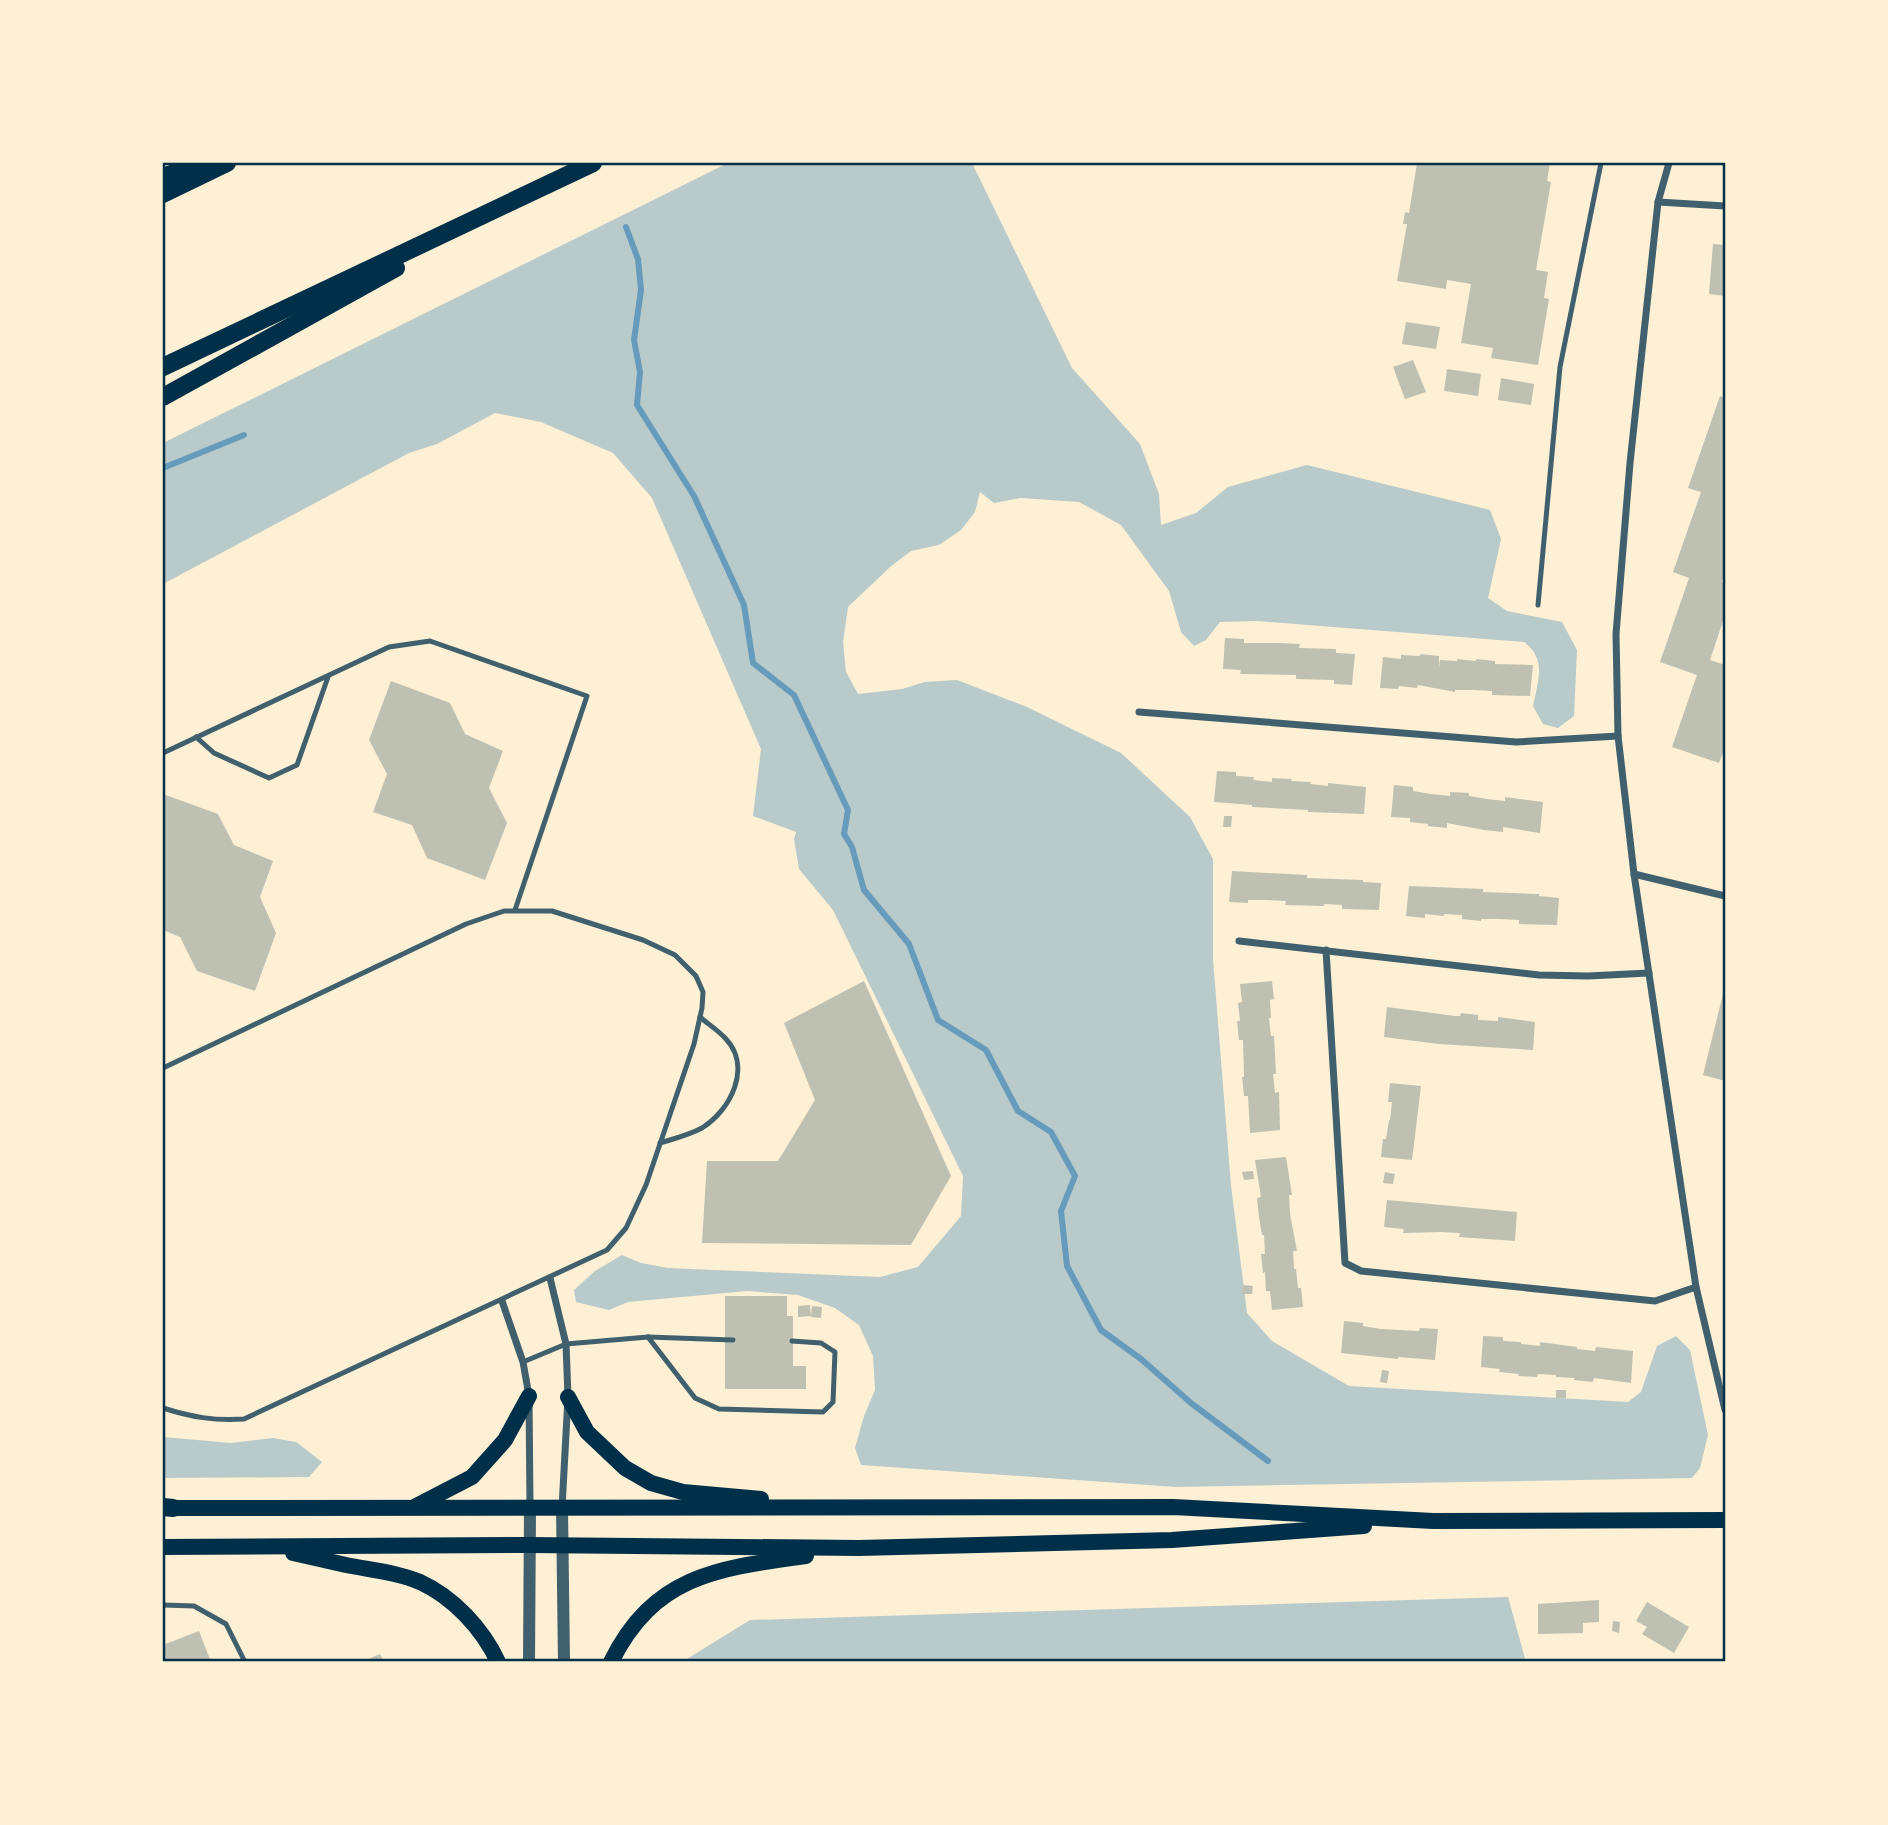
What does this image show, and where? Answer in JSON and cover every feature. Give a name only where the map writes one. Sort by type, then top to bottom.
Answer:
[{"type":"highway","points":[[163,177],[202,163]]},
{"type":"highway","points":[[163,194],[227,163]]},
{"type":"highway","points":[[163,367],[593,163]]},
{"type":"highway","points":[[163,397],[555,181]]},
{"type":"main road","points":[[414,1507],[472,1477],[505,1440],[528,1396]]},
{"type":"main road","points":[[568,1397],[587,1432],[625,1468],[651,1483],[683,1492],[861,1508]]},
{"type":"main road","points":[[166,1508],[1173,1507],[1433,1521],[1725,1520]]},
{"type":"main road","points":[[163,1547],[529,1545],[859,1548],[1172,1540],[1433,1521]]},
{"type":"main road","points":[[267,1547],[394,1573],[419,1582],[439,1592],[461,1611],[480,1632],[498,1662]]},
{"type":"main road","points":[[611,1662],[628,1631],[644,1611],[665,1594],[703,1575],[739,1565],[859,1548]]},
{"type":"street","points":[[1669,163],[1658,202],[1629,475],[1616,634],[1618,736],[1634,874],[1696,1287],[1725,1410]]},
{"type":"street","points":[[1658,202],[1725,206]]},
{"type":"street","points":[[1139,712],[1516,742],[1618,736]]},
{"type":"street","points":[[1634,874],[1725,896]]},
{"type":"street","points":[[1239,941],[1539,975],[1649,973]]},
{"type":"street","points":[[1326,950],[1345,1263],[1362,1271],[1655,1301],[1696,1287]]},
{"type":"street","points":[[550,1278],[566,1345],[568,1397],[562,1508],[564,1662]]},
{"type":"street","points":[[502,1301],[523,1362],[528,1396],[529,1662]]},
{"type":"lane","points":[[1538,605],[1560,367],[1601,163]]},
{"type":"lane","points":[[163,753],[389,647],[430,642],[587,696],[515,910]]},
{"type":"lane","points":[[196,737],[214,753],[270,778],[297,765],[328,677]]},
{"type":"lane","points":[[163,1068],[466,924],[504,911],[552,911],[643,940],[676,956],[696,976],[702,992],[694,1044],[637,1207],[626,1228],[607,1251],[244,1419],[218,1421],[191,1417],[163,1408]]},
{"type":"lane","points":[[660,1143],[708,1123],[724,1107],[736,1085],[738,1067],[733,1050],[726,1038],[700,1017]]},
{"type":"lane","points":[[648,1337],[695,1398],[719,1409],[824,1412],[833,1402],[835,1352],[821,1343],[792,1341]]},
{"type":"lane","points":[[523,1362],[566,1345],[648,1337],[733,1340]]},
{"type":"lane","points":[[163,1605],[194,1606],[226,1624],[245,1662]]},
{"type":"shaded area","points":[[728,163],[972,163],[1072,368],[1140,444],[1159,494],[1161,525],[1196,513],[1228,487],[1307,465],[1490,510],[1501,539],[1488,598],[1507,611],[1562,622],[1577,650],[1574,716],[1558,728],[1543,724],[1533,706],[1538,663],[1536,656],[1524,642],[1257,621],[1220,622],[1206,640],[1194,646],[1181,632],[1169,591],[1121,525],[1079,502],[1020,498],[994,503],[980,492],[975,512],[961,530],[939,545],[911,551],[848,607],[843,642],[846,672],[858,694],[902,689],[925,682],[957,680],[1027,707],[1121,753],[1190,817],[1213,859],[1213,959],[1231,1186],[1247,1313],[1272,1341],[1349,1386],[1628,1402],[1641,1392],[1657,1346],[1676,1336],[1690,1350],[1708,1435],[1700,1468],[1692,1478],[1176,1487],[861,1465],[855,1448],[875,1390],[873,1356],[859,1325],[835,1308],[798,1295],[747,1291],[628,1302],[609,1310],[576,1302],[574,1290],[595,1271],[622,1255],[641,1263],[668,1268],[880,1277],[918,1267],[961,1216],[963,1176],[833,910],[799,869],[794,839],[796,832],[753,816],[761,749],[652,498],[613,453],[541,422],[495,413],[437,444],[409,453],[163,584],[163,443]]},
{"type":"shaded area","points":[[163,1437],[231,1443],[273,1438],[296,1442],[322,1462],[309,1477],[163,1478]]},
{"type":"shaded area","points":[[1508,1597],[1526,1662],[682,1662],[750,1620]]},
{"type":"building","points":[[1417,163],[1550,163],[1547,181],[1551,182],[1536,270],[1548,272],[1544,298],[1549,299],[1538,365],[1491,358],[1493,348],[1461,343],[1471,284],[1447,280],[1446,289],[1397,281],[1407,224],[1403,224],[1405,212],[1409,213]]},
{"type":"building","points":[[1713,244],[1725,245],[1725,296],[1709,294]]},
{"type":"building","points":[[1406,322],[1440,327],[1436,349],[1402,344]]},
{"type":"building","points":[[1413,360],[1426,392],[1405,399],[1393,367]]},
{"type":"building","points":[[1447,369],[1481,374],[1478,396],[1444,391]]},
{"type":"building","points":[[1501,378],[1534,384],[1531,405],[1498,400]]},
{"type":"building","points":[[1720,396],[1725,398],[1725,572],[1722,582],[1725,583],[1725,615],[1710,660],[1725,665],[1725,747],[1719,763],[1672,747],[1697,675],[1660,662],[1689,578],[1673,572],[1701,492],[1688,488]]},
{"type":"building","points":[[1225,638],[1244,639],[1244,643],[1300,644],[1299,648],[1336,649],[1336,653],[1355,654],[1352,685],[1334,684],[1334,680],[1296,679],[1296,675],[1240,674],[1241,670],[1223,669]]},
{"type":"building","points":[[1401,655],[1439,656],[1439,667],[1440,660],[1457,659],[1533,665],[1530,696],[1492,695],[1492,691],[1455,692],[1418,685],[1417,688],[1380,688],[1383,657],[1401,659]]},
{"type":"building","points":[[391,681],[450,703],[465,734],[503,751],[489,788],[507,823],[485,880],[427,858],[412,825],[373,812],[387,774],[369,740]]},
{"type":"building","points":[[1217,771],[1236,772],[1236,776],[1254,777],[1253,780],[1272,782],[1272,778],[1292,779],[1291,781],[1328,786],[1328,783],[1366,787],[1364,814],[1308,812],[1214,802]]},
{"type":"building","points":[[1394,785],[1413,787],[1413,791],[1431,794],[1450,796],[1450,792],[1469,793],[1469,796],[1487,799],[1505,801],[1505,797],[1543,802],[1540,833],[1503,827],[1503,832],[1484,830],[1447,823],[1447,828],[1428,826],[1410,822],[1410,818],[1391,817]]},
{"type":"building","points":[[163,794],[218,814],[234,845],[273,861],[260,897],[276,933],[255,991],[197,971],[180,937],[163,930]]},
{"type":"building","points":[[1224,816],[1232,816],[1231,827],[1223,827]]},
{"type":"building","points":[[1232,871],[1381,883],[1379,910],[1342,909],[1342,905],[1324,904],[1285,905],[1286,901],[1229,902]]},
{"type":"building","points":[[1409,886],[1483,889],[1483,892],[1539,894],[1559,898],[1557,925],[1519,924],[1519,920],[1462,919],[1462,915],[1425,914],[1425,918],[1406,916]]},
{"type":"building","points":[[864,981],[951,1176],[911,1245],[702,1243],[707,1161],[778,1161],[815,1100],[784,1023]]},
{"type":"building","points":[[1272,981],[1274,999],[1270,1000],[1269,1018],[1271,1036],[1274,1036],[1276,1074],[1273,1074],[1275,1093],[1279,1092],[1280,1130],[1250,1133],[1248,1096],[1244,1096],[1242,1077],[1243,1040],[1239,1040],[1237,1021],[1240,1021],[1238,1003],[1242,1002],[1240,984]]},
{"type":"building","points":[[1725,990],[1725,1081],[1703,1075]]},
{"type":"building","points":[[1387,1007],[1455,1016],[1460,1016],[1461,1013],[1478,1015],[1478,1020],[1498,1021],[1498,1017],[1535,1022],[1533,1050],[1439,1044],[1384,1037]]},
{"type":"building","points":[[1390,1083],[1421,1086],[1412,1160],[1381,1157],[1383,1139],[1386,1139],[1390,1120]]},
{"type":"building","points":[[1286,1157],[1292,1195],[1289,1195],[1290,1214],[1297,1251],[1293,1251],[1294,1269],[1298,1288],[1301,1288],[1303,1307],[1272,1310],[1270,1291],[1266,1291],[1265,1272],[1263,1273],[1261,1254],[1265,1254],[1264,1235],[1259,1217],[1257,1198],[1261,1197],[1255,1160]]},
{"type":"building","points":[[1253,1171],[1254,1179],[1244,1180],[1242,1172]]},
{"type":"building","points":[[1385,1172],[1395,1174],[1393,1184],[1383,1183]]},
{"type":"building","points":[[1387,1200],[1517,1212],[1515,1241],[1459,1237],[1460,1233],[1403,1233],[1404,1229],[1384,1227]]},
{"type":"building","points":[[1243,1285],[1253,1286],[1252,1294],[1242,1294]]},
{"type":"building","points":[[725,1296],[787,1296],[787,1316],[793,1316],[793,1366],[806,1366],[806,1389],[725,1389]]},
{"type":"building","points":[[810,1305],[811,1316],[798,1317],[798,1306]]},
{"type":"building","points":[[812,1306],[822,1307],[821,1318],[811,1317]]},
{"type":"building","points":[[1344,1321],[1381,1329],[1438,1329],[1435,1360],[1341,1353]]},
{"type":"building","points":[[1483,1336],[1503,1337],[1503,1341],[1540,1346],[1540,1342],[1595,1351],[1596,1347],[1633,1351],[1631,1383],[1594,1378],[1593,1382],[1574,1380],[1556,1375],[1518,1376],[1519,1374],[1499,1372],[1500,1369],[1481,1367]]},
{"type":"building","points":[[1382,1370],[1389,1371],[1387,1383],[1380,1382]]},
{"type":"building","points":[[1556,1390],[1566,1390],[1566,1398],[1556,1398]]},
{"type":"building","points":[[1599,1600],[1599,1622],[1583,1623],[1583,1633],[1538,1634],[1538,1604]]},
{"type":"building","points":[[1647,1602],[1689,1627],[1674,1653],[1642,1634],[1647,1627],[1636,1621]]},
{"type":"building","points":[[1613,1621],[1620,1622],[1619,1633],[1612,1631]]},
{"type":"building","points":[[199,1631],[211,1662],[163,1662],[163,1645]]},
{"type":"building","points":[[380,1654],[384,1662],[361,1662]]},
{"type":"waterway","points":[[626,227],[638,259],[641,290],[634,340],[640,372],[637,405],[694,496],[744,605],[753,663],[794,695],[848,810],[844,834],[852,847],[864,890],[909,944],[938,1020],[986,1050],[1018,1111],[1051,1132],[1075,1176],[1061,1211],[1067,1266],[1101,1330],[1268,1461]]},
{"type":"waterway","points":[[163,468],[244,435]]}]
